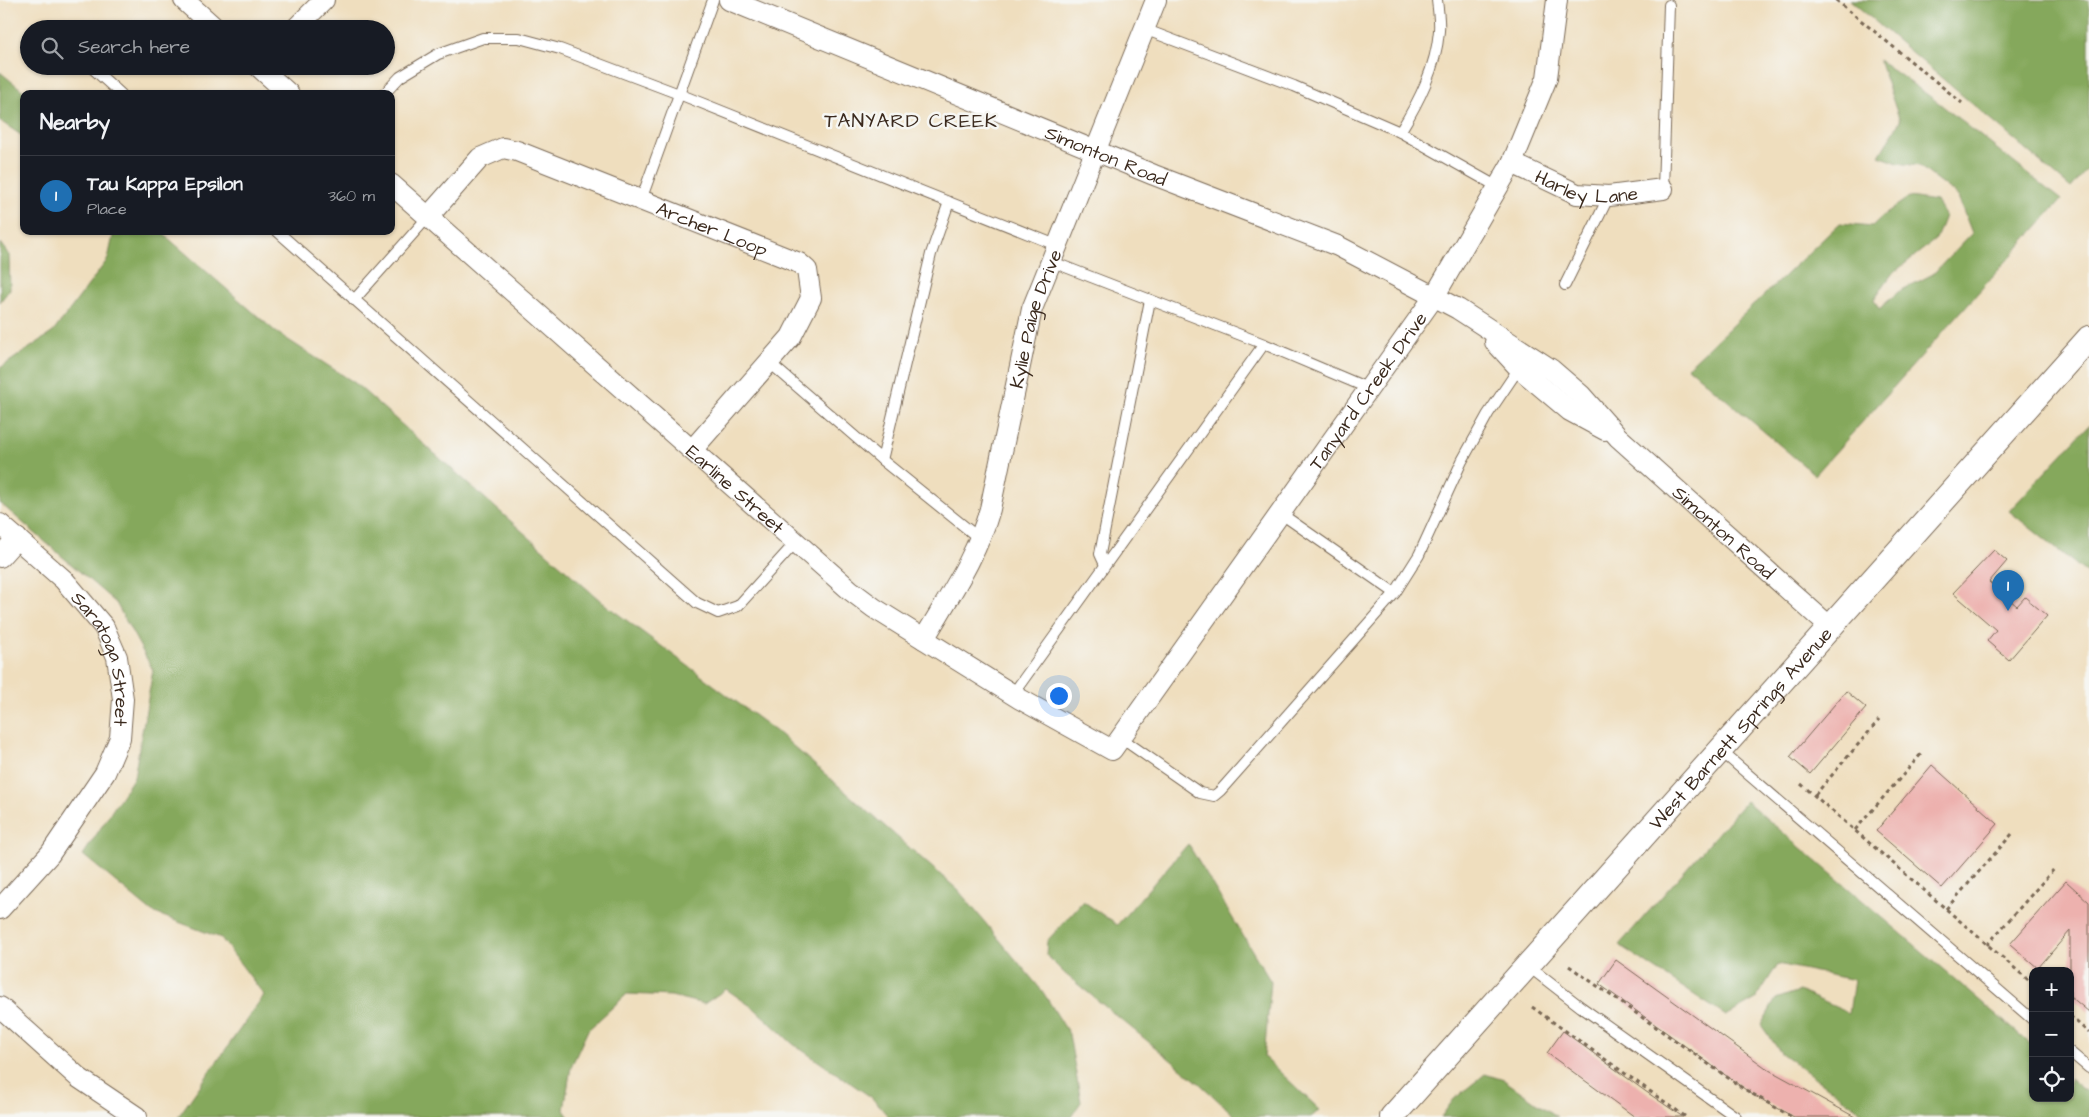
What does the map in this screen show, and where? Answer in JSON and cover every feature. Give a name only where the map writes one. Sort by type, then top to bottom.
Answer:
[{"type":"street","points":[[184,0],[206,20]]},
{"type":"street","points":[[304,20],[324,0]]},
{"type":"street","name":"Simonton Road","points":[[729,0],[1094,150],[1338,246],[1434,297],[1552,370],[1581,395],[1618,437],[1831,628]]},
{"type":"street","name":"Kylie Paige Drive","points":[[924,639],[968,564],[980,539],[990,509],[1032,309],[1094,150],[1156,0]]},
{"type":"street","name":"Tanyard Creek Drive","points":[[1117,744],[1434,297],[1512,164],[1547,78],[1557,0]]},
{"type":"street","points":[[269,75],[285,90]]},
{"type":"street","name":"Archer Loop","points":[[428,217],[480,158],[503,148],[516,151],[798,263],[807,270],[811,298],[791,337],[692,450]]},
{"type":"street","name":"Harley Lane","points":[[1512,164],[1577,194],[1609,196],[1663,189]]},
{"type":"street","name":"Earline Street","points":[[395,188],[796,542],[874,608],[1013,694],[1117,744]]},
{"type":"street","name":"Simonton Road","points":[[1477,322],[1519,368],[1570,410],[1618,437]]},
{"type":"street","name":"West Barnett Springs Avenue","points":[[1392,1117],[2089,338]]},
{"type":"street","name":"Saratoga Street","points":[[0,524],[64,580],[104,627],[117,657],[124,699],[120,738],[106,773],[50,854],[0,909]]},
{"type":"street","points":[[0,558],[17,538]]},
{"type":"street","points":[[0,1007],[79,1078],[137,1117]]},
{"type":"lane","points":[[641,200],[713,0]]},
{"type":"lane","points":[[1400,132],[1418,102],[1434,62],[1440,30],[1437,0]]},
{"type":"lane","points":[[1663,189],[1669,5]]},
{"type":"lane","points":[[1144,29],[1294,86],[1400,132],[1498,187]]},
{"type":"lane","points":[[388,90],[400,78],[438,54],[483,38],[519,38],[560,49],[679,94],[950,202],[1150,300],[1264,344],[1370,389]]},
{"type":"lane","points":[[100,75],[117,90]]},
{"type":"lane","points":[[1566,285],[1609,196]]},
{"type":"lane","points":[[882,460],[930,254],[950,202]]},
{"type":"lane","points":[[354,300],[428,217]]},
{"type":"lane","points":[[281,235],[697,603],[718,612],[738,606],[796,542]]},
{"type":"lane","points":[[1105,565],[1100,554],[1150,300]]},
{"type":"lane","points":[[1013,694],[1264,344]]},
{"type":"lane","points":[[770,363],[882,460],[980,539]]},
{"type":"lane","points":[[1117,744],[1188,786],[1207,796],[1214,796],[1395,593],[1419,555],[1462,461],[1488,414],[1519,368]]},
{"type":"lane","points":[[1280,513],[1395,593]]},
{"type":"lane","points":[[1720,751],[2029,1017]]},
{"type":"lane","points":[[1528,966],[1581,1007],[1736,1117]]},
{"type":"lane","points":[[2074,1055],[2089,1068]]},
{"type":"path","points":[[1836,0],[1962,103]]},
{"type":"path","points":[[1814,795],[1879,720]]},
{"type":"path","points":[[1855,830],[1922,753]]},
{"type":"path","points":[[1801,784],[2029,981]]},
{"type":"path","points":[[1946,909],[2012,834]]},
{"type":"path","points":[[1988,945],[2055,868]]},
{"type":"path","points":[[1569,966],[1744,1090],[1792,1117]]},
{"type":"path","points":[[1532,1007],[1686,1117]]},
{"type":"path","points":[[2074,1020],[2089,1033]]},
{"type":"green space","points":[[1850,0],[2089,0],[2089,167],[2071,188]]},
{"type":"green space","points":[[1879,60],[1939,103],[2061,200],[1815,475],[1688,367],[1840,223],[1872,226],[1886,213],[1909,197],[1936,201],[1945,216],[1936,239],[1892,274],[1874,299],[1879,309],[1898,292],[1933,274],[1972,233],[1957,195],[1919,166],[1898,163],[1879,156],[1900,121]]},
{"type":"green space","points":[[0,72],[22,90],[20,90],[20,134],[0,121]]},
{"type":"green space","points":[[113,235],[165,235],[276,332],[355,383],[602,602],[777,732],[958,890],[1043,992],[1069,1034],[1081,1102],[1071,1117],[889,1117],[871,1097],[793,1044],[755,1009],[726,989],[704,1004],[671,996],[627,994],[588,1030],[571,1067],[564,1110],[569,1117],[178,1117],[264,995],[221,938],[152,912],[83,855],[134,777],[153,670],[116,603],[0,503],[0,368],[53,332],[108,259]]},
{"type":"green space","points":[[0,243],[9,255],[10,289],[0,302]]},
{"type":"green space","points":[[2089,425],[2089,575],[2009,511]]},
{"type":"green space","points":[[1746,801],[2029,1043],[2029,1102],[2074,1102],[2074,1081],[2089,1094],[2089,1117],[1869,1117],[1781,1053],[1761,1025],[1776,999],[1799,991],[1849,1013],[1854,980],[1778,964],[1756,999],[1726,1016],[1619,945]]},
{"type":"green space","points":[[1188,844],[1271,982],[1264,1057],[1320,1110],[1311,1117],[1236,1117],[1199,1083],[1064,973],[1046,955],[1047,941],[1083,901],[1117,925]]},
{"type":"green space","points":[[1485,1074],[1504,1080],[1557,1117],[1441,1117],[1454,1099]]},
{"type":"building","points":[[1994,550],[2007,561],[1989,582],[2017,606],[2025,597],[2047,616],[2009,660],[1987,641],[1996,630],[1953,593]]},
{"type":"building","points":[[1846,691],[1866,708],[1810,774],[1790,757]]},
{"type":"building","points":[[1932,765],[1998,824],[1942,888],[1876,831]]},
{"type":"building","points":[[2066,881],[2089,902],[2089,1012],[2074,999],[2074,967],[2070,967],[2070,931],[2039,967],[2010,944]]},
{"type":"building","points":[[1616,960],[1769,1070],[1855,1117],[1794,1117],[1753,1095],[1599,984]]},
{"type":"building","points":[[1563,1031],[1683,1117],[1635,1117],[1547,1053]]},
{"type":"place","name":"Tau Kappa Epsilon","points":[[2008,611]]},
{"type":"district","name":"TANYARD CREEK","points":[[911,120]]}]
